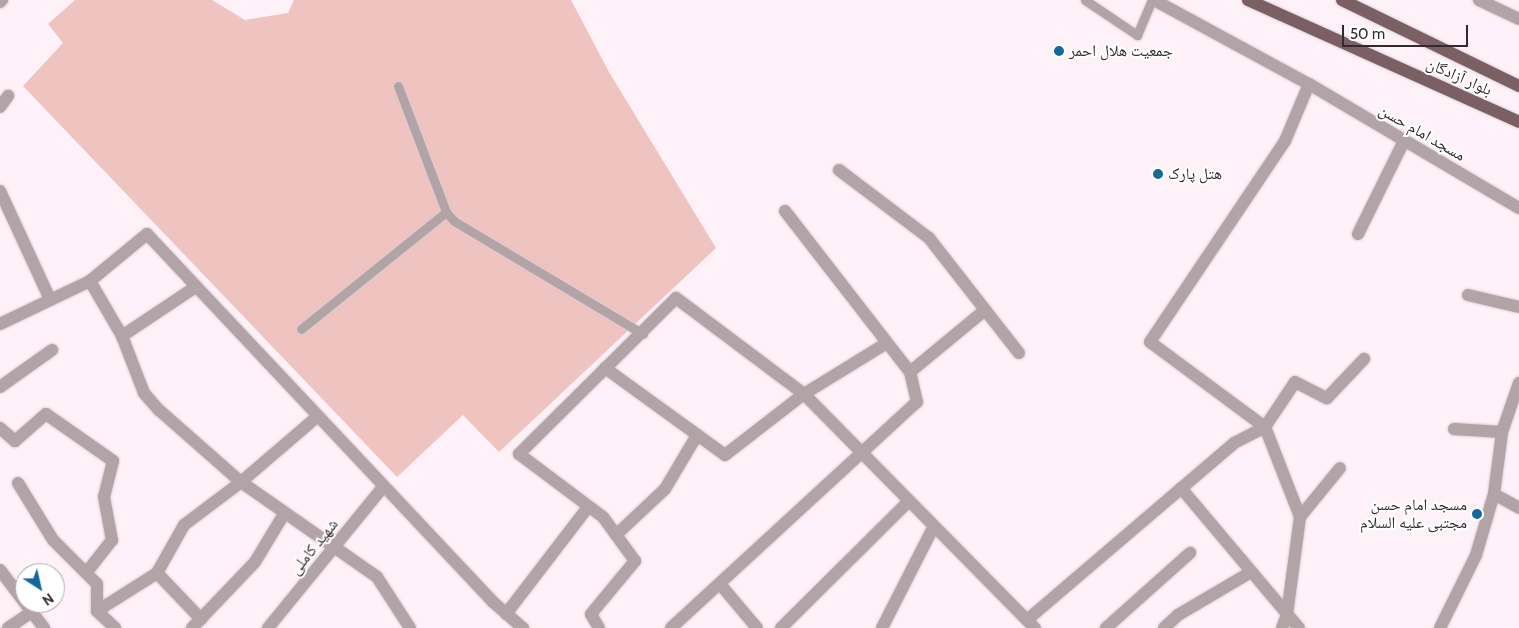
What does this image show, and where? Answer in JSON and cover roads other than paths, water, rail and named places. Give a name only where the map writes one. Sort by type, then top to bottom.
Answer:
[{"type":"main road","name":"بلوار آزادگان","points":[[1248,0],[1519,122]]},
{"type":"main road","name":"بلوار آزادگان","points":[[1342,0],[1519,86]]},
{"type":"street","name":"مسجد امام حسن","points":[[1153,0],[1309,84],[1519,208]]},
{"type":"street","points":[[1479,0],[1519,19]]},
{"type":"street","points":[[1282,628],[1287,615],[1300,516],[1265,427],[1150,342],[1285,141],[1309,84]]},
{"type":"street","points":[[0,107],[8,96]]},
{"type":"street","points":[[1358,234],[1404,141]]},
{"type":"street","points":[[839,170],[929,238],[1019,352]]},
{"type":"street","points":[[0,191],[50,299]]},
{"type":"street","points":[[671,628],[863,454],[917,402],[910,372],[784,211]]},
{"type":"street","points":[[0,324],[90,281],[147,234],[194,288],[506,614],[523,628]]},
{"type":"street","points":[[90,281],[122,336],[144,393],[241,482],[332,549],[377,578],[410,628]]},
{"type":"street","points":[[122,336],[194,288]]},
{"type":"street","points":[[1468,295],[1519,307]]},
{"type":"street","points":[[599,628],[590,614],[635,561],[602,518],[519,454],[643,334],[676,298],[804,394],[1031,624],[1181,488],[1234,443],[1265,427],[1295,382],[1327,398],[1364,359]]},
{"type":"street","points":[[910,372],[985,310]]},
{"type":"street","points":[[606,368],[725,455],[804,394],[887,343]]},
{"type":"street","points":[[0,387],[52,350]]},
{"type":"street","points":[[1440,628],[1476,556],[1494,494],[1502,432],[1519,383]]},
{"type":"street","points":[[0,428],[15,441],[46,414],[113,462],[104,497],[112,540],[86,573]]},
{"type":"street","points":[[97,611],[157,573],[184,525],[241,482],[318,416]]},
{"type":"street","points":[[1454,429],[1502,432]]},
{"type":"street","points":[[616,536],[664,489],[697,435]]},
{"type":"street","points":[[1300,516],[1340,468]]},
{"type":"street","points":[[18,483],[53,540],[97,584],[97,611],[115,628]]},
{"type":"street","name":"شهید کاملی","points":[[268,628],[384,486]]},
{"type":"street","points":[[1181,488],[1299,628]]},
{"type":"street","points":[[1494,494],[1519,508]]},
{"type":"street","points":[[781,628],[909,501]]},
{"type":"street","points":[[506,614],[588,507]]},
{"type":"street","points":[[157,573],[196,624],[255,562],[284,514]]},
{"type":"street","points":[[882,628],[934,526]]},
{"type":"street","points":[[1106,628],[1190,554]]},
{"type":"street","points":[[0,570],[15,590]]},
{"type":"street","points":[[1164,628],[1178,615],[1251,572]]},
{"type":"street","points":[[720,584],[757,628]]},
{"type":"street","points":[[8,628],[30,613]]},
{"type":"street","points":[[33,613],[44,628]]},
{"type":"lane","points":[[1086,0],[1137,35],[1153,0]]},
{"type":"lane","points":[[398,86],[446,212],[454,221],[643,334]]},
{"type":"lane","points":[[301,329],[446,212]]},
{"type":"place","name":"جمعیت هلال احمر","points":[[1059,51]]},
{"type":"place","name":"هتل پارک","points":[[1158,174]]},
{"type":"place","name":"مسجد امام حسن مجتبی علیه السلام","points":[[1477,514]]}]
